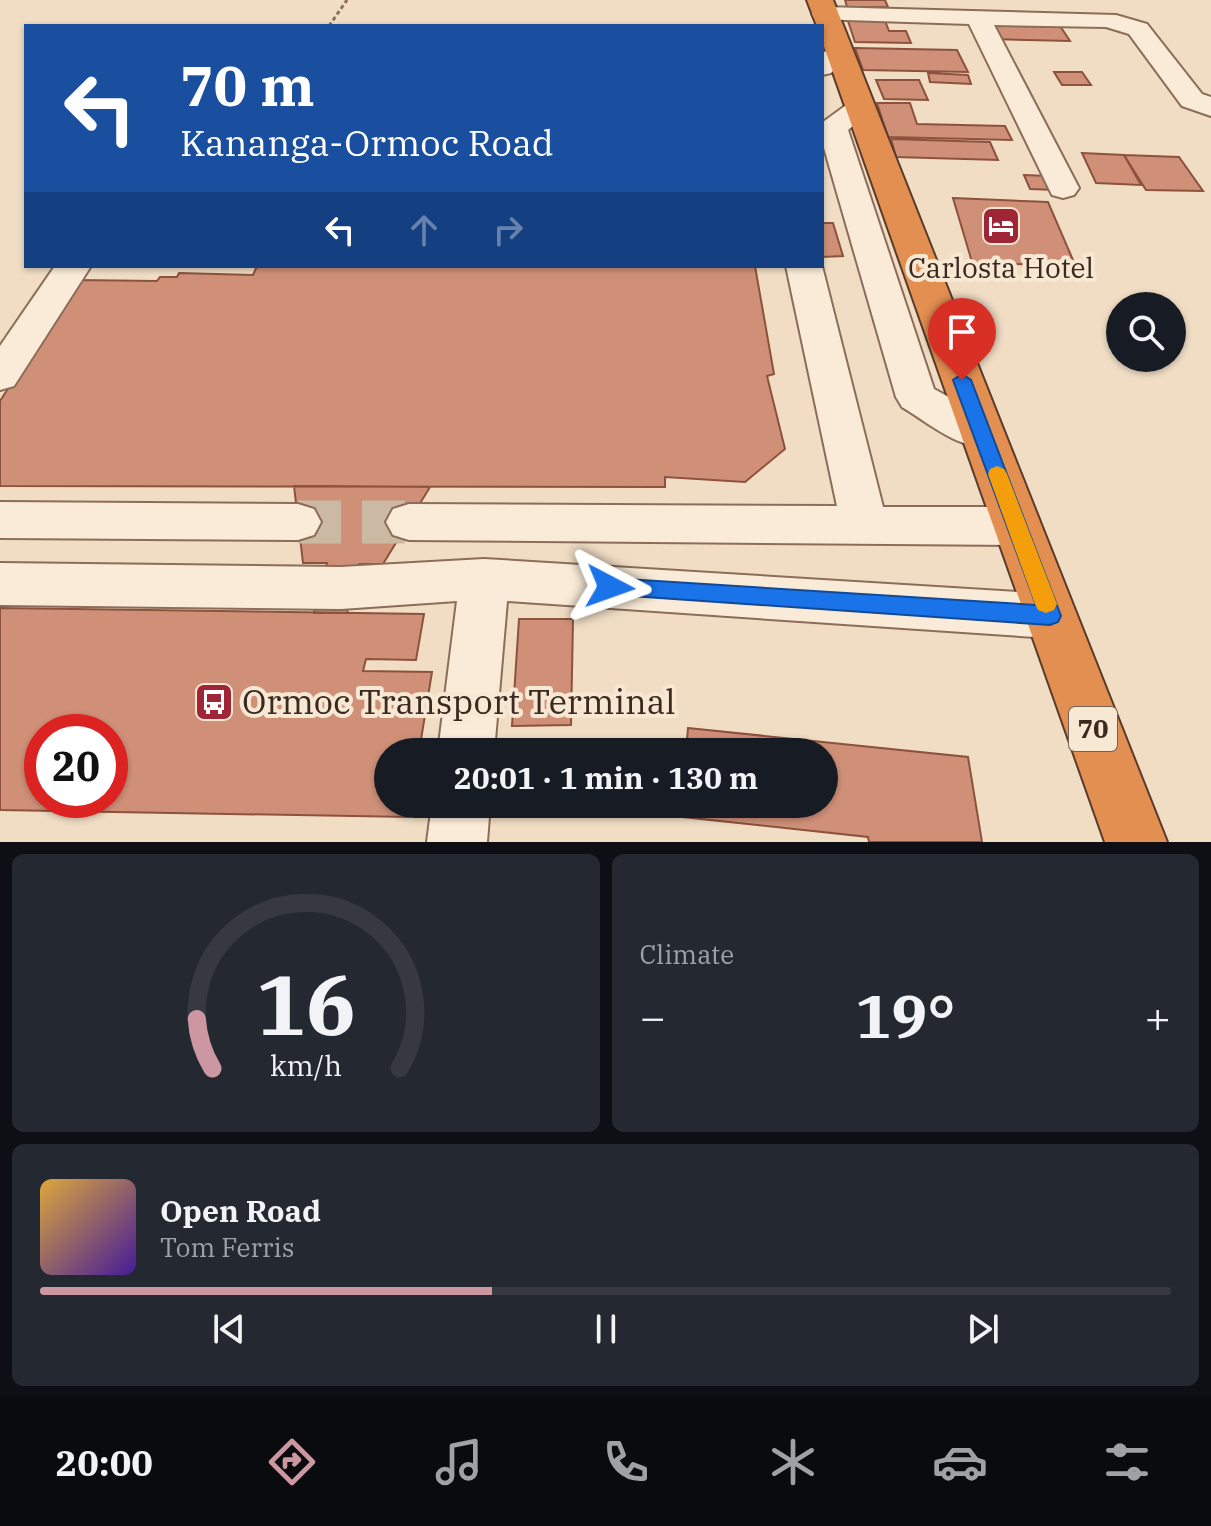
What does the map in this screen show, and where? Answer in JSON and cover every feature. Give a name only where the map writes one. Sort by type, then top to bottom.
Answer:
[{"type":"highway","name":"70","points":[[822,7],[830,60],[859,109],[1136,842]]},
{"type":"street","points":[[822,7],[978,17],[1107,20],[1138,29],[1192,100],[1211,107]]},
{"type":"street","points":[[978,17],[1063,188]]},
{"type":"street","points":[[0,376],[72,268]]},
{"type":"street","points":[[804,268],[864,525]]},
{"type":"street","points":[[0,520],[298,522]]},
{"type":"street","points":[[409,522],[1017,526]]},
{"type":"street","points":[[467,738],[484,579]]},
{"type":"street","points":[[0,584],[341,588],[484,579],[1050,616]]},
{"type":"street","points":[[457,842],[460,818]]},
{"type":"path","points":[[330,24],[347,0]]},
{"type":"building","points":[[845,0],[885,0],[888,7],[847,7]]},
{"type":"building","points":[[848,21],[885,21],[889,31],[906,31],[911,43],[855,42]]},
{"type":"building","points":[[984,24],[1060,26],[1070,41],[991,39]]},
{"type":"building","points":[[855,48],[957,50],[968,72],[863,70]]},
{"type":"building","points":[[1054,72],[1082,72],[1091,85],[1062,85]]},
{"type":"building","points":[[928,73],[968,75],[971,84],[930,82]]},
{"type":"building","points":[[876,80],[919,80],[928,100],[884,99]]},
{"type":"building","points":[[877,103],[910,103],[917,124],[1005,126],[1012,140],[888,137]]},
{"type":"building","points":[[891,139],[990,142],[998,160],[896,157]]},
{"type":"building","points":[[1082,153],[1124,155],[1141,185],[1096,183]]},
{"type":"building","points":[[1124,155],[1179,157],[1203,191],[1146,190]]},
{"type":"building","points":[[1024,175],[1048,176],[1055,190],[1030,189]]},
{"type":"building","points":[[953,198],[1048,202],[1076,267],[972,262]]},
{"type":"building","points":[[824,223],[833,223],[843,256],[824,257]]},
{"type":"building","points":[[256,268],[755,268],[774,374],[767,376],[785,449],[745,482],[665,477],[665,487],[0,486],[0,401],[77,280],[157,281],[160,277],[177,277],[179,273],[253,275]]},
{"type":"building","points":[[294,486],[430,487],[383,564],[359,564],[347,613],[314,613],[327,563],[303,563]]},
{"type":"building","name":"Ormoc Transport Terminal","points":[[0,608],[424,614],[416,660],[366,659],[363,671],[432,672],[421,738],[374,738],[374,816],[128,812],[128,714],[24,714],[24,810],[0,810]]},
{"type":"building","points":[[519,619],[573,619],[571,725],[512,726]]},
{"type":"building","points":[[688,728],[785,738],[687,738]]},
{"type":"building","points":[[838,744],[968,757],[982,842],[869,842],[868,837],[692,818],[838,818]]},
{"type":"tunnel","points":[[298,522],[409,522]]},
{"type":"slow traffic","points":[[997,474],[1046,604]]},
{"type":"place","name":"Carlosta Hotel","points":[[1001,226]]},
{"type":"place","name":"Ormoc Transport Terminal","points":[[214,702]]},
{"type":"route","points":[[610,587],[1050,616],[962,380]]}]
